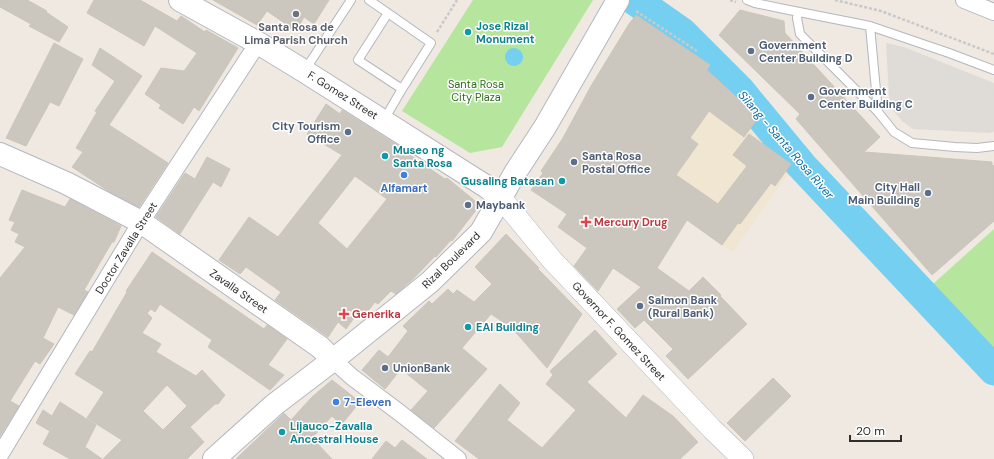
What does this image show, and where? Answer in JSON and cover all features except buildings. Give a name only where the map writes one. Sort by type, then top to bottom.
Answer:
[{"type":"main road","name":"F. Gomez Street","points":[[180,0],[258,43],[384,120],[487,187],[501,198]]},
{"type":"main road","name":"Rizal Boulevard","points":[[214,459],[274,404],[333,360],[430,282],[481,232],[545,127],[623,6]]},
{"type":"main road","name":"Zavalla Street","points":[[0,154],[66,182],[141,222],[320,347],[333,360]]},
{"type":"street","points":[[964,0],[994,12]]},
{"type":"street","name":"Doctor Zavalla Street","points":[[0,456],[141,222],[258,43]]},
{"type":"street","name":"Governor F. Gomez Street","points":[[501,198],[552,260],[712,429],[743,459]]},
{"type":"street","name":"Zavalla Street","points":[[333,360],[352,377],[458,459]]},
{"type":"lane","points":[[304,71],[351,0]]},
{"type":"lane","points":[[368,0],[431,43],[384,120]]},
{"type":"lane","points":[[747,0],[755,3],[870,26],[994,70]]},
{"type":"lane","points":[[798,12],[797,18],[800,34],[878,112],[894,132],[912,143],[955,148],[994,146]]},
{"type":"lane","points":[[388,13],[358,60],[402,89]]},
{"type":"lane","points":[[870,26],[878,112]]},
{"type":"path","points":[[431,43],[457,0]]},
{"type":"path","points":[[835,0],[881,11],[994,54]]},
{"type":"path","points":[[623,6],[697,52]]},
{"type":"shaded area","points":[[886,43],[904,47],[994,83],[994,132],[913,129],[902,121],[893,110],[889,96]]},
{"type":"shaded area","points":[[707,71],[746,106],[795,165],[732,252],[651,194],[562,138],[579,108]]},
{"type":"green space","name":"Santa Rosa City Plaza","points":[[473,0],[593,0],[502,147],[470,153],[402,111]]},
{"type":"green space","points":[[994,229],[994,348],[933,284]]},
{"type":"water","points":[[514,48],[518,49],[522,53],[522,61],[518,65],[514,66],[510,65],[506,61],[505,57],[506,53],[510,49]]},
{"type":"waterway","name":"Silang - Santa Rosa River","points":[[635,0],[682,33],[739,90],[801,165],[994,370]]},
{"type":"place","name":"Santa Rosa de Lima Parish Church","points":[[296,14]]},
{"type":"place","name":"Jose Rizal Monument","points":[[468,32]]},
{"type":"place","name":"Government Center Building D","points":[[751,51]]},
{"type":"place","name":"Government Center Building C","points":[[811,97]]},
{"type":"place","name":"City Tourism Office","points":[[348,132]]},
{"type":"place","name":"Museo ng Santa Rosa","points":[[385,156]]},
{"type":"place","name":"Santa Rosa Postal Office","points":[[574,162]]},
{"type":"place","name":"Alfamart","points":[[404,175]]},
{"type":"place","name":"Gusaling Batasan","points":[[562,181]]},
{"type":"place","name":"City Hall Main Building","points":[[928,193]]},
{"type":"place","name":"Maybank","points":[[468,205]]},
{"type":"place","name":"Mercury Drug","points":[[586,222]]},
{"type":"place","name":"Salmon Bank (Rural Bank)","points":[[640,306]]},
{"type":"place","name":"Generika","points":[[344,314]]},
{"type":"place","name":"EAI Building","points":[[468,327]]},
{"type":"place","name":"UnionBank","points":[[385,368]]},
{"type":"place","name":"7-Eleven","points":[[336,402]]},
{"type":"place","name":"Lijauco-Zavalla Ancestral House","points":[[282,432]]}]
